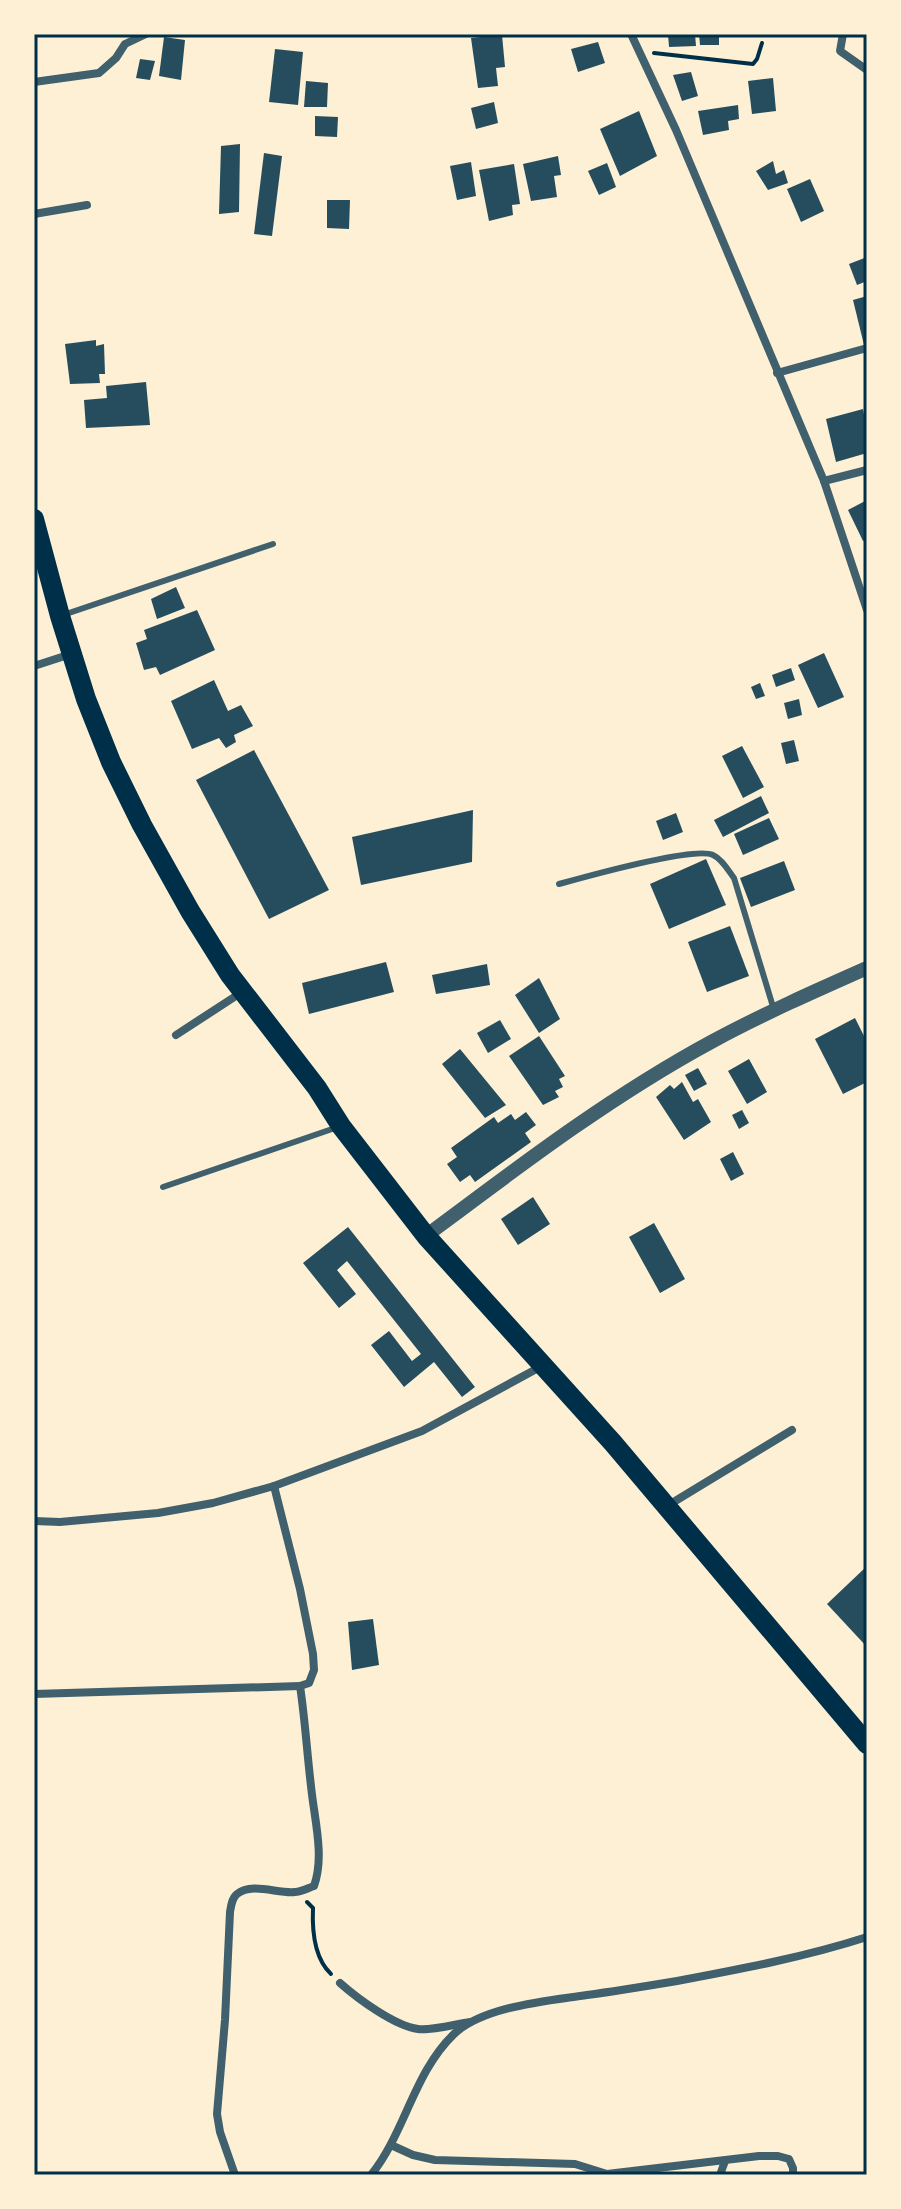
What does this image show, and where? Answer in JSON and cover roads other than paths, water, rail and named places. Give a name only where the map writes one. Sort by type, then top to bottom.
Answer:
[{"type":"highway","points":[[34,519],[72,654],[111,762],[190,911],[242,991],[426,1236],[613,1443],[867,1744]]},
{"type":"street","points":[[34,82],[99,73],[116,58],[125,44],[146,34]]},
{"type":"street","points":[[631,34],[707,202],[824,481],[867,610]]},
{"type":"street","points":[[843,34],[840,51],[867,70]]},
{"type":"street","points":[[34,214],[87,205]]},
{"type":"street","points":[[777,373],[867,348]]},
{"type":"street","points":[[824,481],[867,470]]},
{"type":"street","points":[[34,666],[72,654]]},
{"type":"street","points":[[426,1236],[591,1116],[712,1042],[867,968]]},
{"type":"street","points":[[176,1035],[242,991]]},
{"type":"street","points":[[34,1521],[60,1522],[158,1513],[213,1503],[274,1486],[422,1431],[543,1365]]},
{"type":"street","points":[[666,1506],[792,1430]]},
{"type":"street","points":[[34,1694],[300,1686],[309,1683],[313,1677],[313,1654],[274,1486]]},
{"type":"street","points":[[235,2175],[217,2114],[232,1900],[237,1894],[259,1889],[297,1892],[314,1886],[318,1875],[300,1686]]},
{"type":"street","points":[[340,1983],[362,2002],[419,2030],[472,2021],[539,2001],[678,1981],[767,1964],[867,1937]]},
{"type":"street","points":[[371,2175],[391,2145],[435,2058],[454,2034],[472,2021]]},
{"type":"street","points":[[391,2145],[435,2160],[575,2164],[607,2174],[778,2156],[789,2159],[793,2175]]},
{"type":"street","points":[[720,2175],[725,2161]]},
{"type":"lane","points":[[60,616],[273,544]]},
{"type":"lane","points":[[559,884],[619,868],[711,853],[721,860],[734,878],[774,1010]]},
{"type":"lane","points":[[163,1187],[341,1126]]}]
